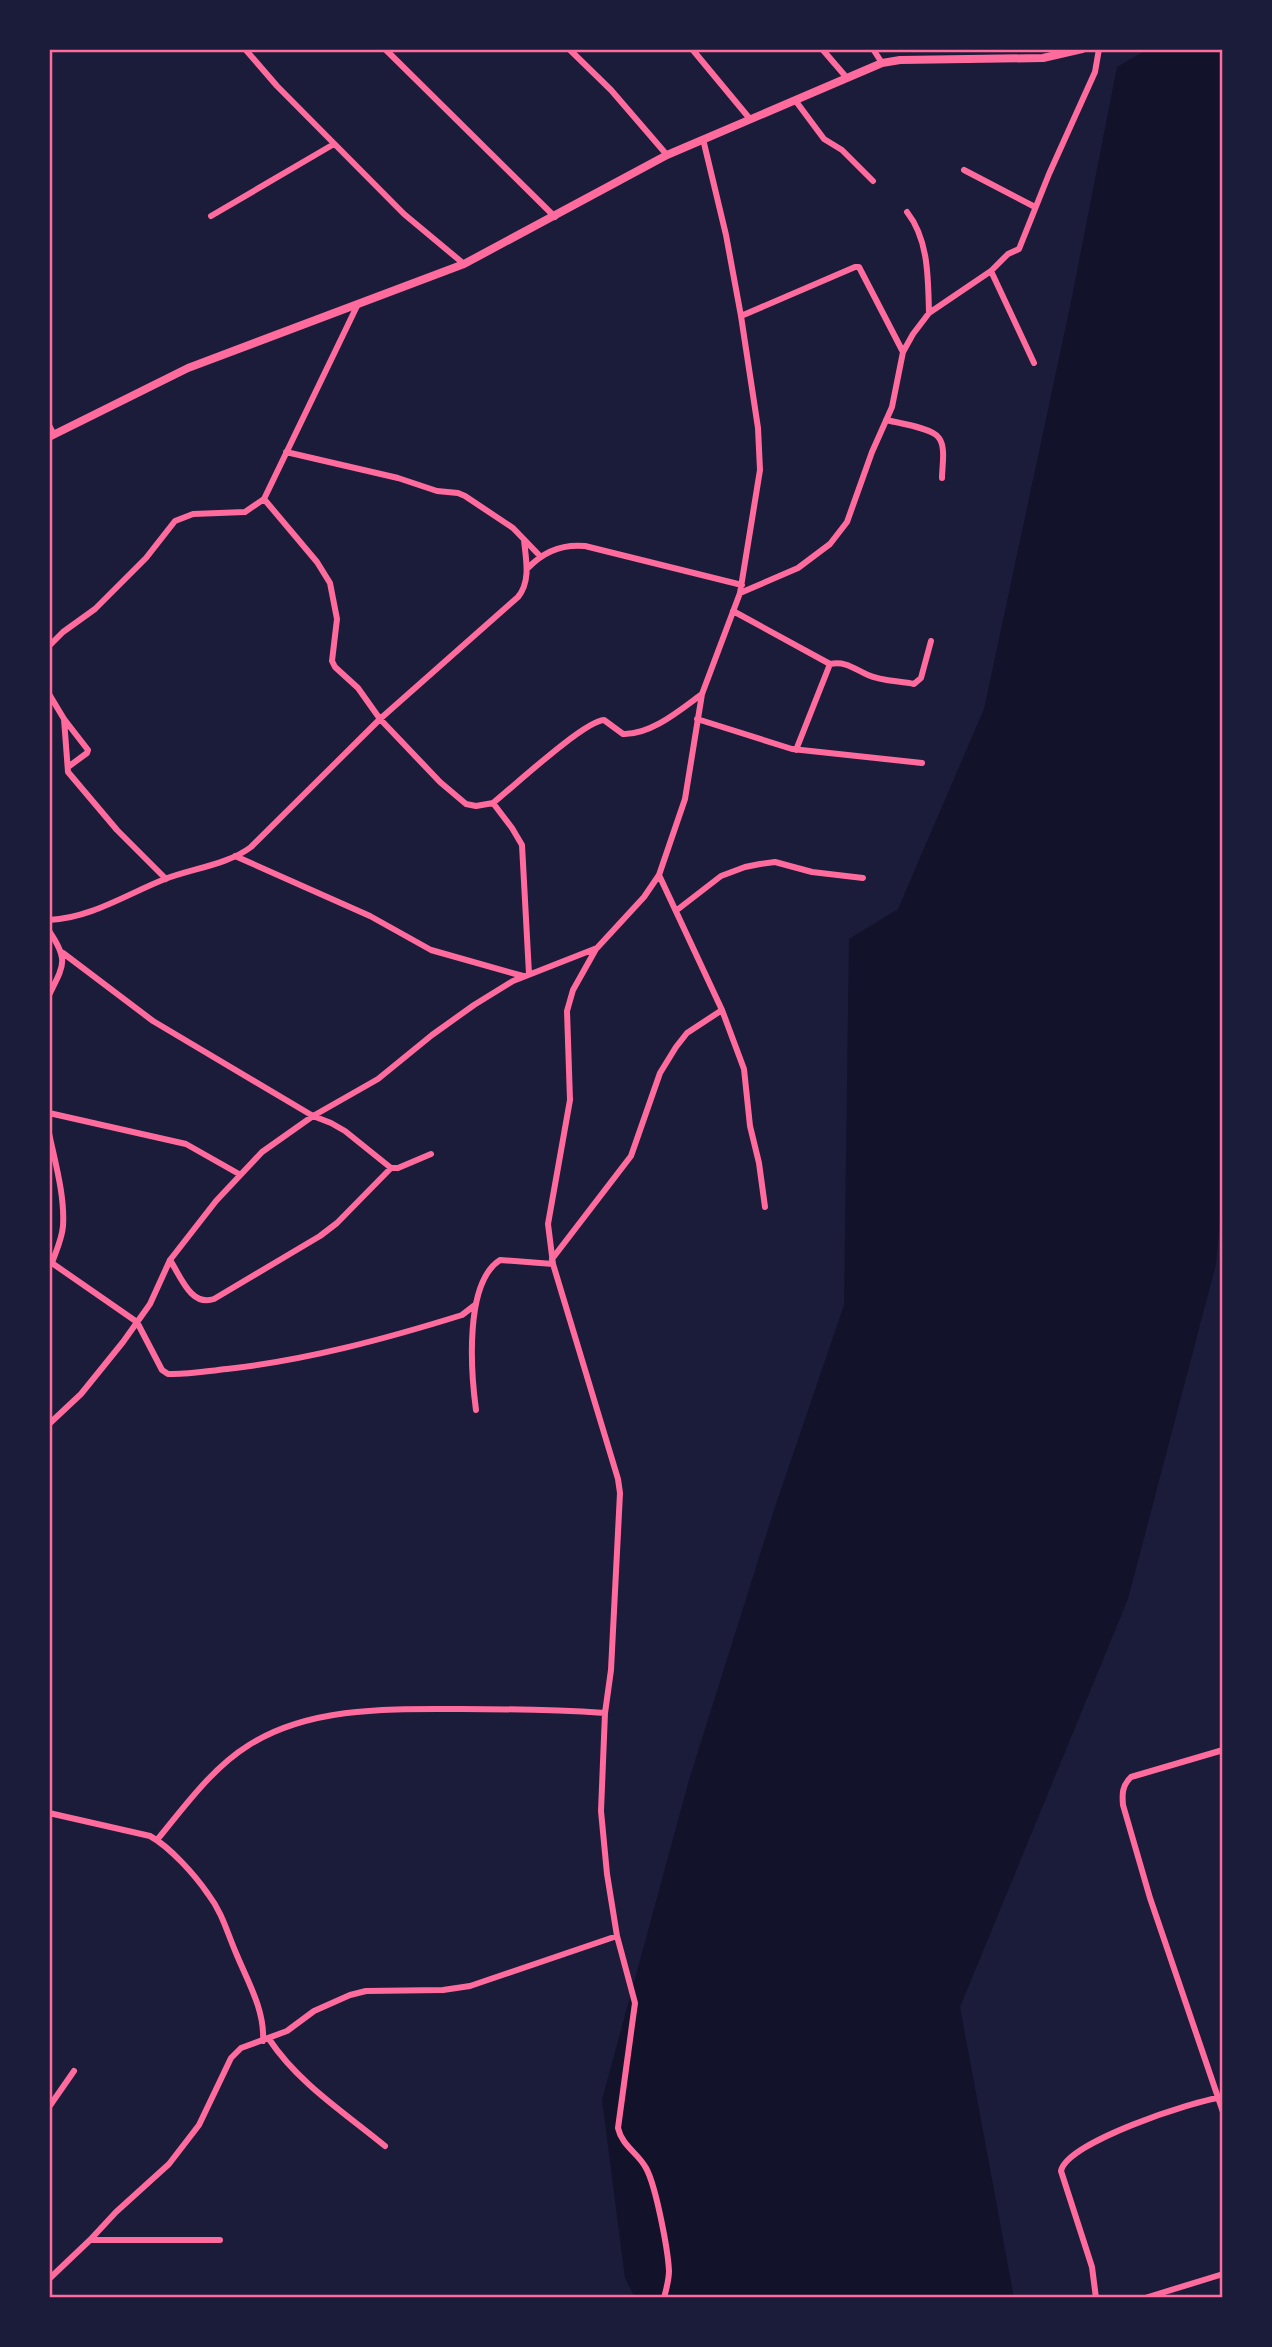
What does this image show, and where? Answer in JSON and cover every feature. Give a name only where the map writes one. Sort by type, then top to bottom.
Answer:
[{"type":"street","points":[[245,49],[404,214],[464,264]]},
{"type":"street","points":[[384,49],[556,217]]},
{"type":"street","points":[[569,49],[611,90],[667,155]]},
{"type":"street","points":[[692,49],[750,119]]},
{"type":"street","points":[[822,49],[848,78]]},
{"type":"street","points":[[873,49],[882,63]]},
{"type":"street","points":[[49,425],[51,436],[188,368],[464,264],[556,217],[667,155],[882,63],[900,60],[1043,58],[1082,49]]},
{"type":"street","points":[[527,568],[540,556],[570,545],[585,546],[741,589],[798,568],[830,544],[847,522],[891,407],[903,352],[929,313],[992,271],[1008,254],[1019,249],[1095,72],[1099,49]]},
{"type":"street","points":[[795,100],[824,139],[842,150],[873,181]]},
{"type":"street","points":[[664,2298],[669,2272],[657,2200],[649,2172],[620,2137],[618,2128],[635,2003],[617,1936],[601,1811],[620,1493],[615,1466],[553,1262],[548,1224],[570,1100],[567,1011],[573,990],[597,948],[644,897],[659,875],[685,799],[702,694],[741,589],[760,470],[758,428],[741,316],[726,235],[703,139]]},
{"type":"street","points":[[211,216],[334,144]]},
{"type":"street","points":[[964,170],[1035,207]]},
{"type":"street","points":[[907,212],[918,230],[927,268],[929,313]]},
{"type":"street","points":[[741,316],[859,267],[903,352]]},
{"type":"street","points":[[992,271],[1034,363]]},
{"type":"street","points":[[49,644],[103,600],[146,558],[176,521],[193,514],[245,512],[264,499],[357,306]]},
{"type":"street","points":[[886,420],[931,431],[939,437],[942,445],[942,478]]},
{"type":"street","points":[[286,452],[398,478],[437,491],[458,493],[498,517],[540,556]]},
{"type":"street","points":[[264,499],[317,562],[330,583],[337,619],[333,664],[358,688],[380,719],[440,782],[466,804],[477,806],[493,803],[557,749],[593,723],[604,720],[623,734],[633,733],[658,724],[702,694]]},
{"type":"street","points":[[49,920],[78,917],[166,879],[235,856],[251,847],[380,719],[518,597],[525,587],[527,568],[524,540]]},
{"type":"street","points":[[733,611],[830,664],[853,666],[869,676],[914,684],[920,678],[932,641]]},
{"type":"street","points":[[796,750],[830,664]]},
{"type":"street","points":[[49,694],[88,750],[67,769]]},
{"type":"street","points":[[64,719],[67,769],[76,784],[166,879]]},
{"type":"street","points":[[697,719],[796,750],[922,763]]},
{"type":"street","points":[[493,803],[522,842],[526,975]]},
{"type":"street","points":[[235,856],[370,916],[430,950],[526,975]]},
{"type":"street","points":[[677,911],[721,876],[760,864],[775,862],[812,872],[863,878]]},
{"type":"street","points":[[659,875],[722,1010],[746,1079],[750,1126],[760,1163],[765,1207]]},
{"type":"street","points":[[49,931],[63,953],[153,1021],[313,1116],[345,1131],[391,1168],[398,1168],[431,1154]]},
{"type":"street","points":[[49,1424],[81,1394],[150,1304],[170,1260],[239,1174],[262,1152],[313,1116],[379,1079],[432,1035],[474,1005],[526,975],[597,948]]},
{"type":"street","points":[[49,995],[63,963],[63,953]]},
{"type":"street","points":[[553,1262],[631,1156],[660,1073],[676,1047],[687,1032],[722,1010]]},
{"type":"street","points":[[49,1113],[186,1144],[239,1174]]},
{"type":"street","points":[[49,1133],[63,1224],[61,1238],[50,1262],[137,1322],[162,1370],[168,1374],[271,1364],[334,1352],[462,1315],[475,1305]]},
{"type":"street","points":[[170,1260],[193,1297],[203,1301],[214,1298],[320,1236],[337,1223],[391,1168]]},
{"type":"street","points":[[476,1410],[471,1354],[475,1305],[489,1272],[500,1260],[553,1262]]},
{"type":"street","points":[[157,1840],[209,1778],[227,1761],[250,1744],[289,1726],[335,1715],[378,1710],[520,1709],[605,1713]]},
{"type":"street","points":[[1223,1749],[1131,1777],[1122,1792],[1123,1805],[1150,1898],[1223,2112]]},
{"type":"street","points":[[49,1813],[138,1833],[157,1840],[208,1894],[225,1923],[260,2014],[266,2040],[297,2074],[386,2146]]},
{"type":"street","points":[[49,2279],[169,2164],[195,2132],[236,2051],[286,2031],[314,2011],[349,1995],[366,1991],[443,1990],[470,1986],[617,1936]]},
{"type":"street","points":[[49,2107],[74,2071]]},
{"type":"street","points":[[1096,2298],[1092,2267],[1061,2171],[1063,2164],[1068,2158],[1109,2136],[1168,2111],[1220,2098]]},
{"type":"street","points":[[90,2240],[220,2240]]},
{"type":"street","points":[[1145,2298],[1223,2274]]},
{"type":"shaded area","points":[[1148,49],[1223,49],[1223,1186],[1216,1264],[1128,1599],[960,2007],[1014,2298],[635,2298],[625,2278],[602,2100],[689,1780],[774,1510],[844,1305],[849,939],[898,909],[984,709],[1071,302],[1117,67]]}]
